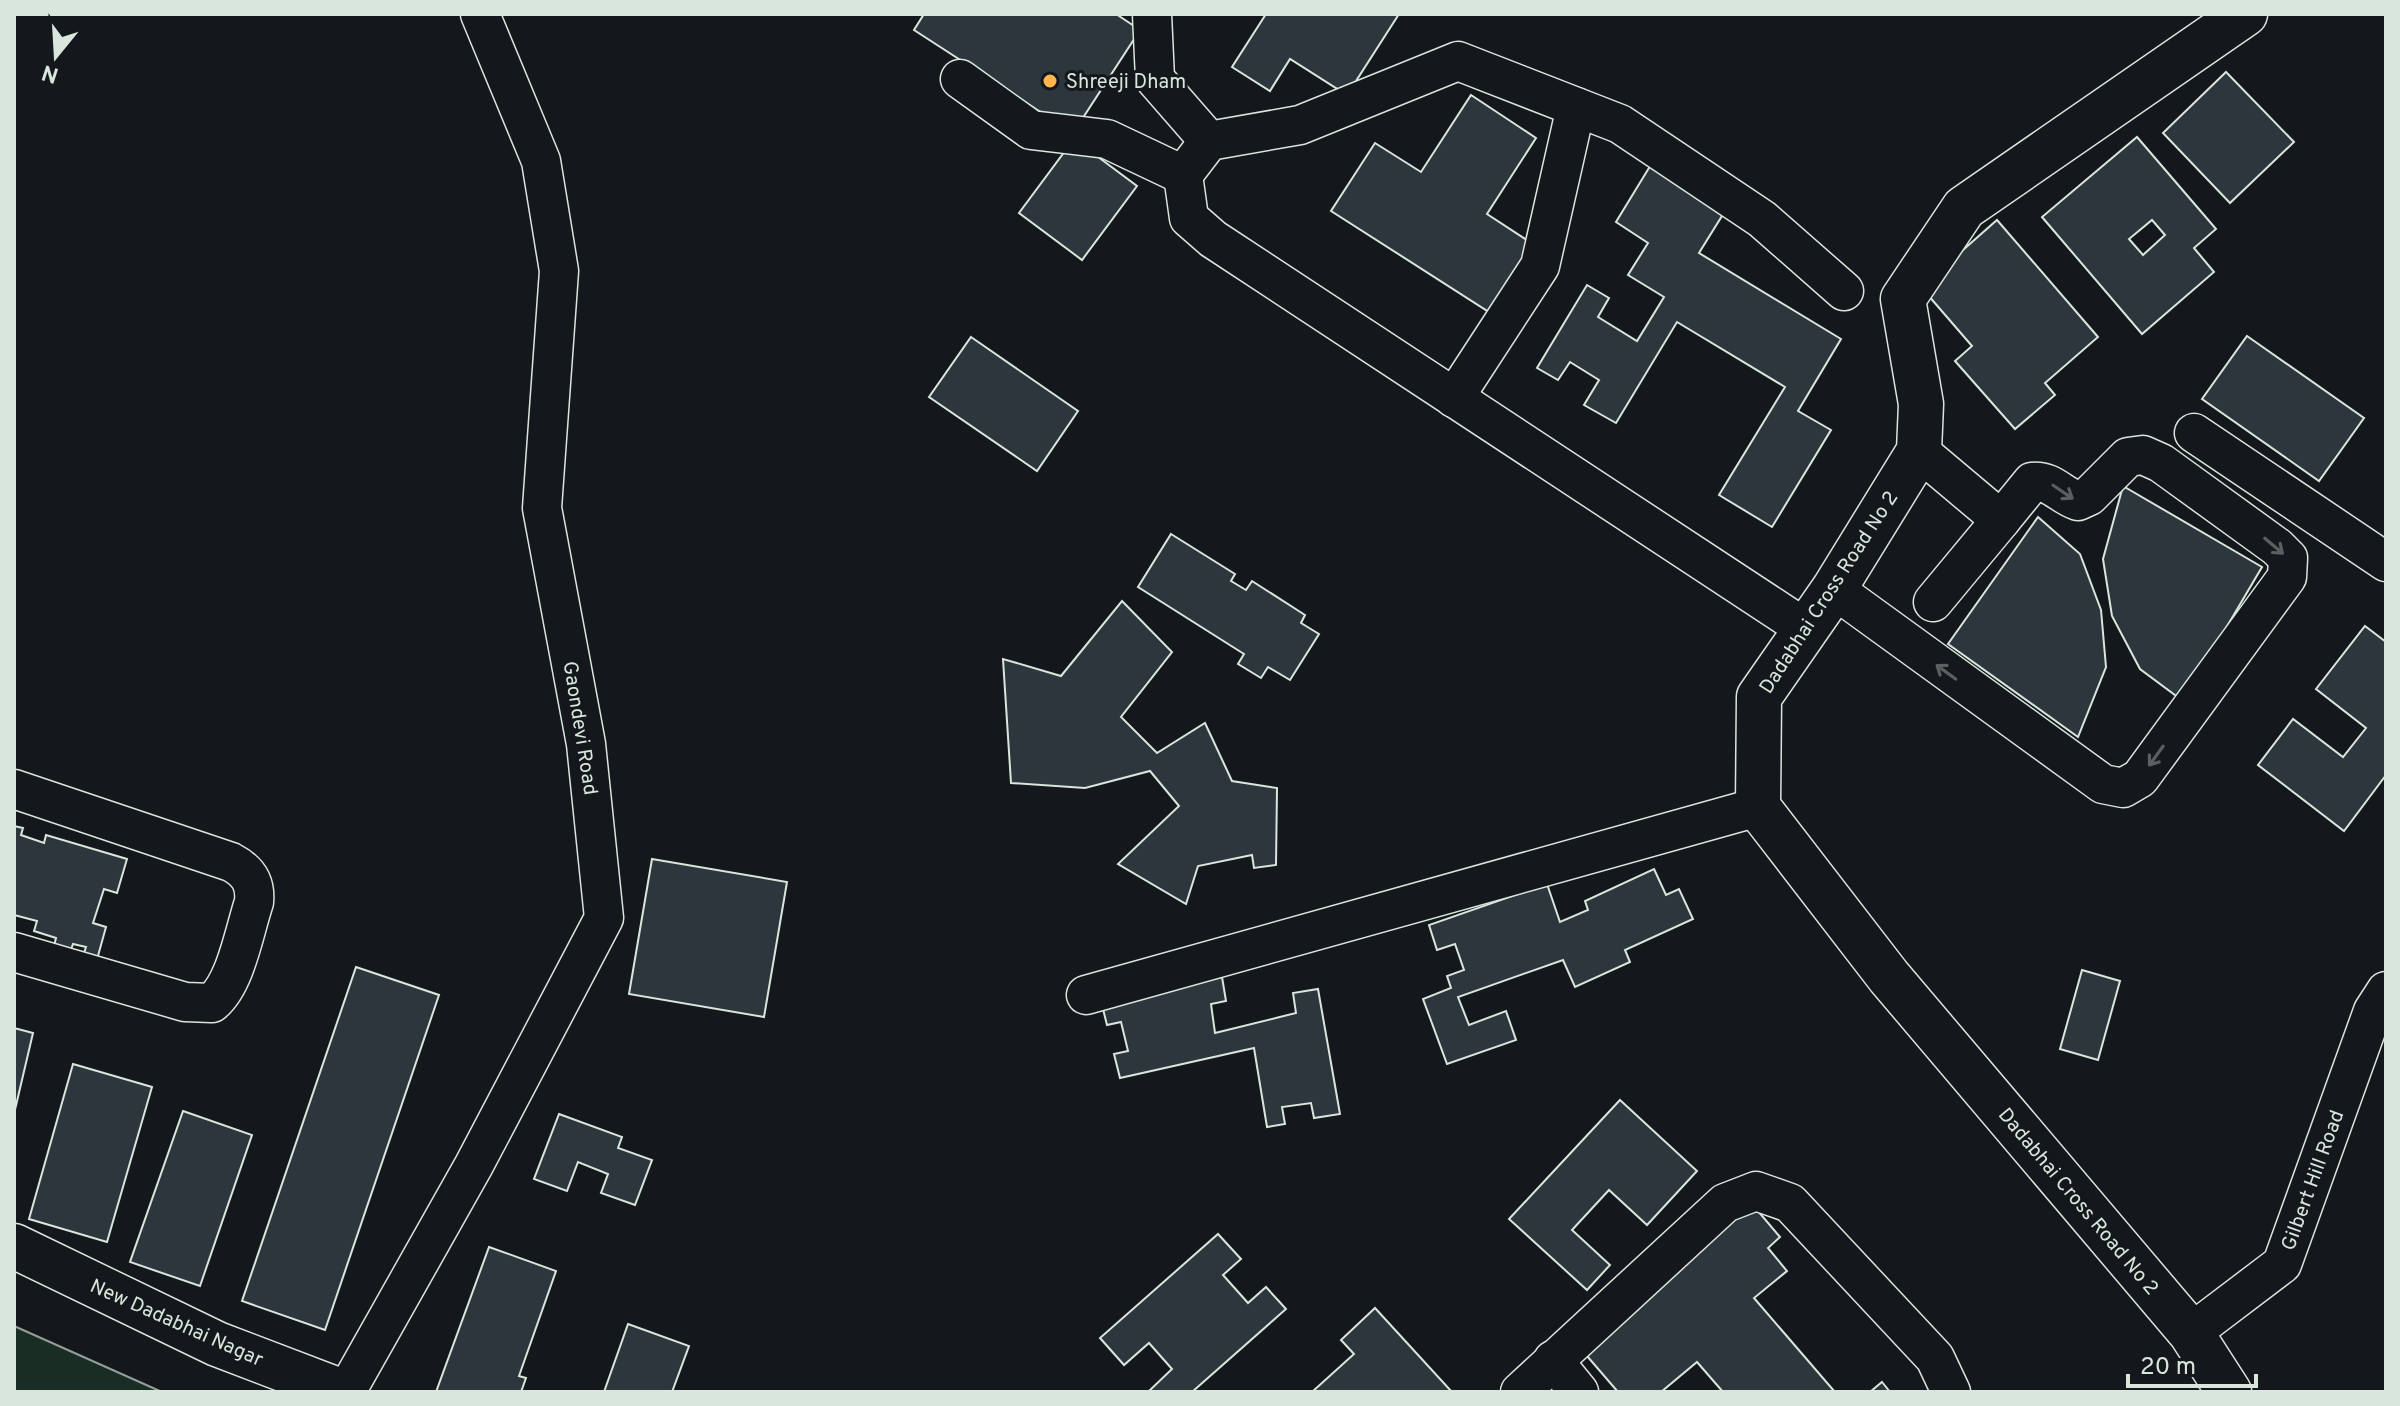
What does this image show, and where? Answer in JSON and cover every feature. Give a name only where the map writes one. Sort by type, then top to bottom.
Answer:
[{"type":"street","name":"Gaondevi Road","points":[[344,1392],[474,1165],[604,918],[586,744],[542,508],[559,271],[541,161],[480,14]]},
{"type":"street","points":[[1152,14],[1155,79],[1209,141]]},
{"type":"street","name":"Dadabhai Cross Road No 2","points":[[2229,1392],[2191,1333],[1889,977],[1758,807],[1759,697],[1834,589],[1914,459],[1921,404],[1903,299],[1964,208],[2245,14]]},
{"type":"street","points":[[1806,629],[1213,239],[1189,218],[1183,175],[1209,141],[1300,125],[1458,61],[1620,124],[1762,219],[1844,291]]},
{"type":"street","points":[[960,79],[1031,130],[1107,139],[1183,175]]},
{"type":"street","points":[[1454,398],[1540,266],[1576,107]]},
{"type":"street","points":[[2194,433],[2386,562]]},
{"type":"street","points":[[1834,589],[2103,784],[2123,788],[2140,778],[2287,577],[2288,558],[2161,463],[2143,455],[2128,457],[2089,496],[2078,501],[2065,497],[2052,484],[2032,482],[1933,602]]},
{"type":"street","points":[[1914,459],[1962,515]]},
{"type":"street","points":[[1914,459],[2001,520]]},
{"type":"street","points":[[14,789],[231,862],[251,878],[255,889],[254,902],[228,983],[220,997],[212,1003],[185,1002],[14,952]]},
{"type":"street","points":[[1086,995],[1758,807]]},
{"type":"street","name":"Gilbert Hill Road","points":[[2191,1333],[2282,1264],[2373,1011],[2386,991]]},
{"type":"street","points":[[1520,1392],[1725,1203],[1756,1191],[1790,1203],[1935,1358],[1951,1392]]},
{"type":"street","name":"New Dadabhai Nagar","points":[[14,1246],[217,1344],[344,1392]]},
{"type":"street","points":[[1553,1360],[1579,1392]]},
{"type":"green space","points":[[14,1326],[162,1392],[14,1392]]},
{"type":"building","name":"Shreeji Dham","points":[[924,14],[1116,14],[1140,30],[1073,133],[914,30]]},
{"type":"building","points":[[1266,14],[1399,14],[1347,95],[1290,59],[1270,91],[1232,67]]},
{"type":"building","points":[[2226,72],[2294,142],[2230,203],[2163,133]]},
{"type":"building","points":[[1471,95],[1536,138],[1487,214],[1533,244],[1489,312],[1331,211],[1375,143],[1421,172]]},
{"type":"building","points":[[2137,137],[2216,229],[2194,248],[2214,272],[2142,334],[2042,217]],"holes":[[[2152,220],[2165,235],[2143,255],[2129,239]]]},
{"type":"building","points":[[1074,139],[1137,186],[1082,260],[1019,213]]},
{"type":"building","points":[[1655,158],[1730,203],[1699,253],[1841,339],[1798,411],[1831,430],[1772,527],[1719,495],[1785,387],[1677,322],[1616,423],[1584,405],[1599,380],[1570,362],[1558,380],[1537,368],[1587,285],[1609,298],[1598,317],[1637,341],[1664,297],[1628,275],[1648,243],[1616,222]]},
{"type":"building","points":[[1997,220],[2098,337],[2045,383],[2055,395],[2015,429],[1955,361],[1972,346],[1921,287]]},
{"type":"building","points":[[2247,336],[2364,418],[2319,481],[2202,399]]},
{"type":"building","points":[[971,337],[1078,411],[1037,471],[929,397]]},
{"type":"building","points":[[2123,486],[2262,567],[2183,701],[2140,669],[2112,616],[2103,559]]},
{"type":"building","points":[[2038,517],[2080,554],[2101,610],[2106,667],[2078,737],[1948,644]]},
{"type":"building","points":[[1171,534],[1235,574],[1231,581],[1246,590],[1252,581],[1305,615],[1301,623],[1319,634],[1290,680],[1268,667],[1261,678],[1238,664],[1244,654],[1138,587]]},
{"type":"building","points":[[1122,601],[1172,652],[1121,717],[1157,753],[1205,723],[1232,781],[1277,788],[1276,865],[1254,868],[1252,855],[1198,866],[1186,904],[1118,864],[1179,806],[1150,771],[1085,788],[1011,783],[1003,659],[1061,676]]},
{"type":"building","points":[[2365,626],[2386,642],[2386,775],[2344,831],[2258,765],[2293,719],[2343,757],[2366,728],[2316,689]]},
{"type":"building","points":[[14,826],[23,828],[21,835],[44,843],[46,835],[127,859],[117,893],[104,889],[93,923],[106,927],[96,963],[82,959],[86,947],[73,944],[69,955],[53,950],[56,938],[34,931],[37,921],[14,915]]},
{"type":"building","points":[[652,859],[787,882],[764,1017],[629,994]]},
{"type":"building","points":[[1654,869],[1666,895],[1679,889],[1693,919],[1625,950],[1630,962],[1575,987],[1563,960],[1458,997],[1469,1025],[1506,1011],[1516,1040],[1447,1064],[1423,999],[1451,988],[1447,976],[1464,970],[1455,944],[1437,950],[1429,925],[1547,884],[1560,922],[1588,910],[1585,901]]},
{"type":"building","points":[[356,967],[439,995],[325,1330],[242,1301]]},
{"type":"building","points":[[2082,970],[2120,981],[2098,1060],[2060,1049]]},
{"type":"building","points":[[1222,977],[1226,1001],[1211,1004],[1215,1033],[1296,1013],[1293,993],[1318,989],[1340,1114],[1314,1118],[1311,1103],[1282,1107],[1285,1124],[1267,1127],[1254,1048],[1120,1078],[1114,1054],[1128,1051],[1121,1022],[1107,1025],[1102,1005]]},
{"type":"building","points":[[14,1028],[33,1033],[14,1114]]},
{"type":"building","points":[[73,1064],[152,1087],[107,1242],[29,1219]]},
{"type":"building","points":[[1620,1100],[1697,1171],[1647,1225],[1609,1190],[1572,1230],[1610,1265],[1587,1290],[1509,1219]]},
{"type":"building","points":[[183,1111],[252,1135],[200,1286],[130,1262]]},
{"type":"building","points":[[559,1114],[622,1137],[618,1148],[652,1160],[635,1205],[601,1193],[608,1174],[578,1162],[567,1191],[534,1179]]},
{"type":"building","points":[[1752,1204],[1780,1237],[1768,1248],[1787,1271],[1754,1298],[1835,1392],[1723,1392],[1697,1362],[1661,1392],[1618,1392],[1581,1349]]},
{"type":"building","points":[[1218,1234],[1241,1259],[1223,1275],[1248,1303],[1266,1287],[1286,1309],[1192,1392],[1148,1392],[1172,1369],[1149,1343],[1124,1365],[1100,1338]]},
{"type":"building","points":[[489,1247],[556,1271],[519,1376],[526,1378],[521,1392],[436,1392]]},
{"type":"building","points":[[1375,1308],[1452,1392],[1312,1392],[1354,1354],[1341,1340]]},
{"type":"building","points":[[628,1324],[689,1346],[672,1392],[604,1392]]},
{"type":"building","points":[[1882,1382],[1890,1392],[1870,1392]]},
{"type":"place","name":"Shreeji Dham","points":[[1050,81]]}]
